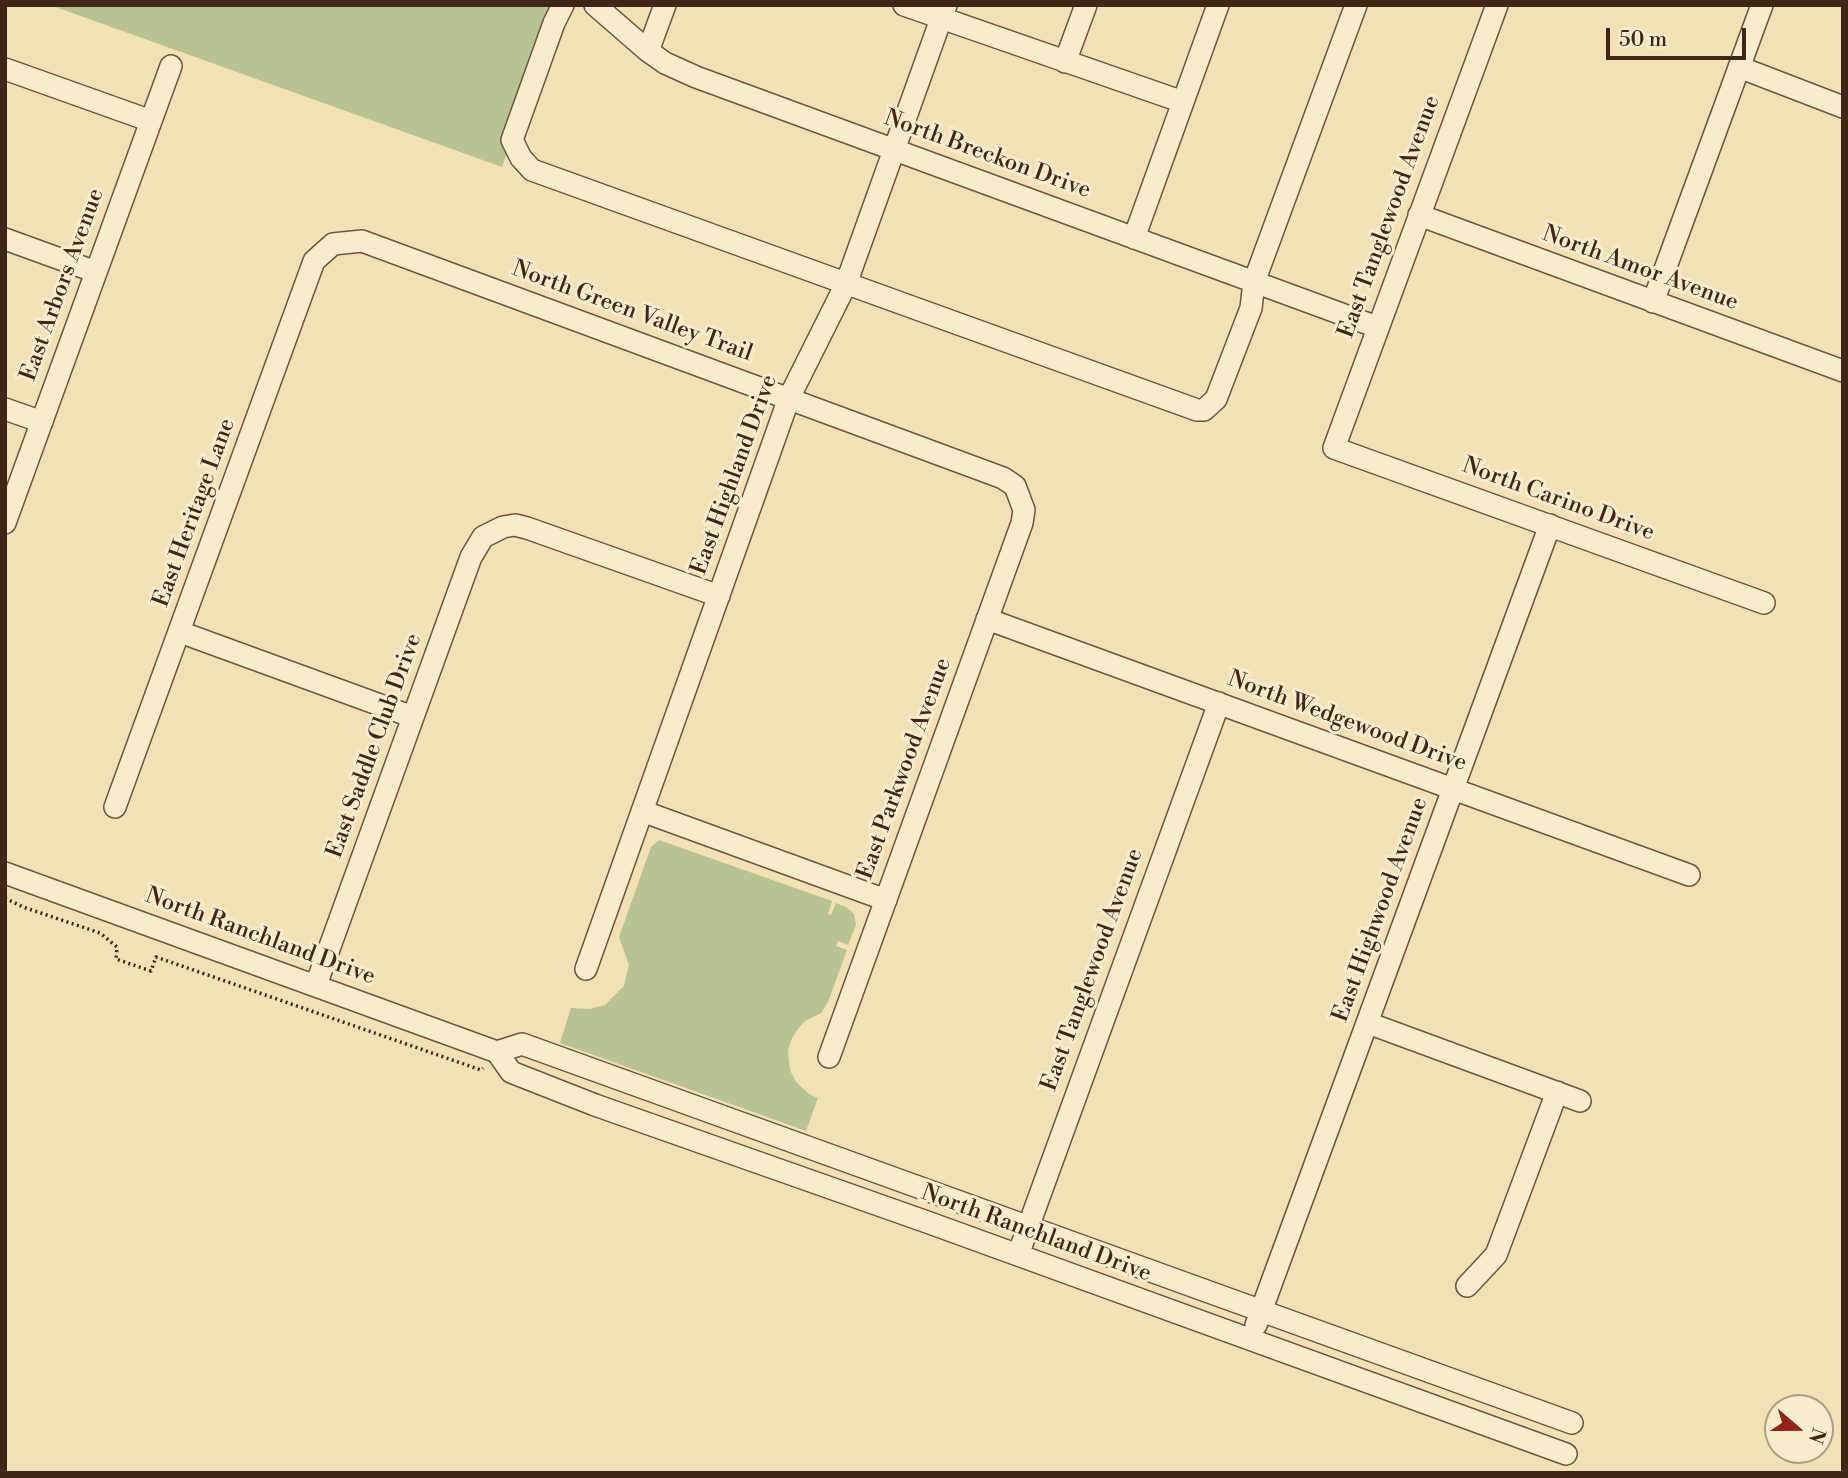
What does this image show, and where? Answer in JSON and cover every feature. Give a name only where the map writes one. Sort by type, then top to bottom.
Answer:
[{"type":"street","points":[[563,5],[512,140],[521,158],[532,170],[1197,410],[1204,410],[1216,399],[1251,308],[1254,282],[1356,5]]},
{"type":"street","name":"North Breckon Drive","points":[[595,5],[648,51],[665,63],[696,78],[895,148],[1377,327]]},
{"type":"street","points":[[648,51],[665,5]]},
{"type":"street","points":[[904,5],[944,12],[1065,62],[1183,102]]},
{"type":"street","points":[[1065,62],[1086,5]]},
{"type":"street","points":[[1135,238],[1218,5]]},
{"type":"street","name":"East Tanglewood Avenue","points":[[1334,448],[1497,5]]},
{"type":"street","points":[[1653,303],[1762,5]]},
{"type":"street","name":"East Highland Drive","points":[[586,969],[789,398],[846,284],[944,12]]},
{"type":"street","name":"East Arbors Avenue","points":[[5,523],[171,66]]},
{"type":"street","points":[[1739,67],[1843,107]]},
{"type":"street","points":[[5,69],[150,121]]},
{"type":"street","name":"North Amor Avenue","points":[[1419,215],[1843,371]]},
{"type":"street","points":[[5,239],[96,272]]},
{"type":"street","name":"North Green Valley Trail","points":[[333,244],[362,241],[789,398],[1003,478],[1015,486],[1021,499]]},
{"type":"street","name":"East Heritage Lane","points":[[115,807],[314,261],[333,244]]},
{"type":"street","points":[[5,409],[42,422]]},
{"type":"street","name":"North Carino Drive","points":[[1334,448],[1763,603]]},
{"type":"street","name":"East Parkwood Avenue","points":[[829,1057],[1022,523],[1024,510],[1021,499]]},
{"type":"street","name":"East Saddle Club Drive","points":[[316,985],[471,557],[483,537],[491,531],[515,525],[527,527],[719,596]]},
{"type":"street","name":"East Highwood Avenue","points":[[1250,1340],[1549,525]]},
{"type":"street","name":"North Wedgewood Drive","points":[[987,619],[1689,874]]},
{"type":"street","points":[[180,632],[413,717]]},
{"type":"street","name":"East Tanglewood Avenue","points":[[1018,1255],[1219,703]]},
{"type":"street","points":[[642,811],[886,900]]},
{"type":"street","name":"North Ranchland Drive","points":[[5,873],[497,1052],[511,1072],[595,1105],[1566,1454]]},
{"type":"street","points":[[1368,1023],[1580,1101]]},
{"type":"street","name":"North Ranchland Drive","points":[[497,1052],[522,1044],[1572,1423]]},
{"type":"street","points":[[1467,1286],[1496,1255],[1557,1092]]},
{"type":"path","points":[[5,898],[23,907],[100,933],[117,947],[116,959],[150,971],[156,957],[481,1070],[497,1052]]},
{"type":"green space","points":[[50,5],[558,5],[502,167]]},
{"type":"green space","points":[[659,840],[832,901],[828,914],[831,915],[836,903],[854,914],[856,925],[848,945],[838,941],[836,946],[847,950],[828,1002],[821,1013],[805,1021],[798,1029],[788,1050],[790,1070],[796,1082],[818,1098],[806,1131],[560,1043],[571,1008],[590,1009],[605,1005],[624,986],[629,965],[619,937],[651,847]]}]
